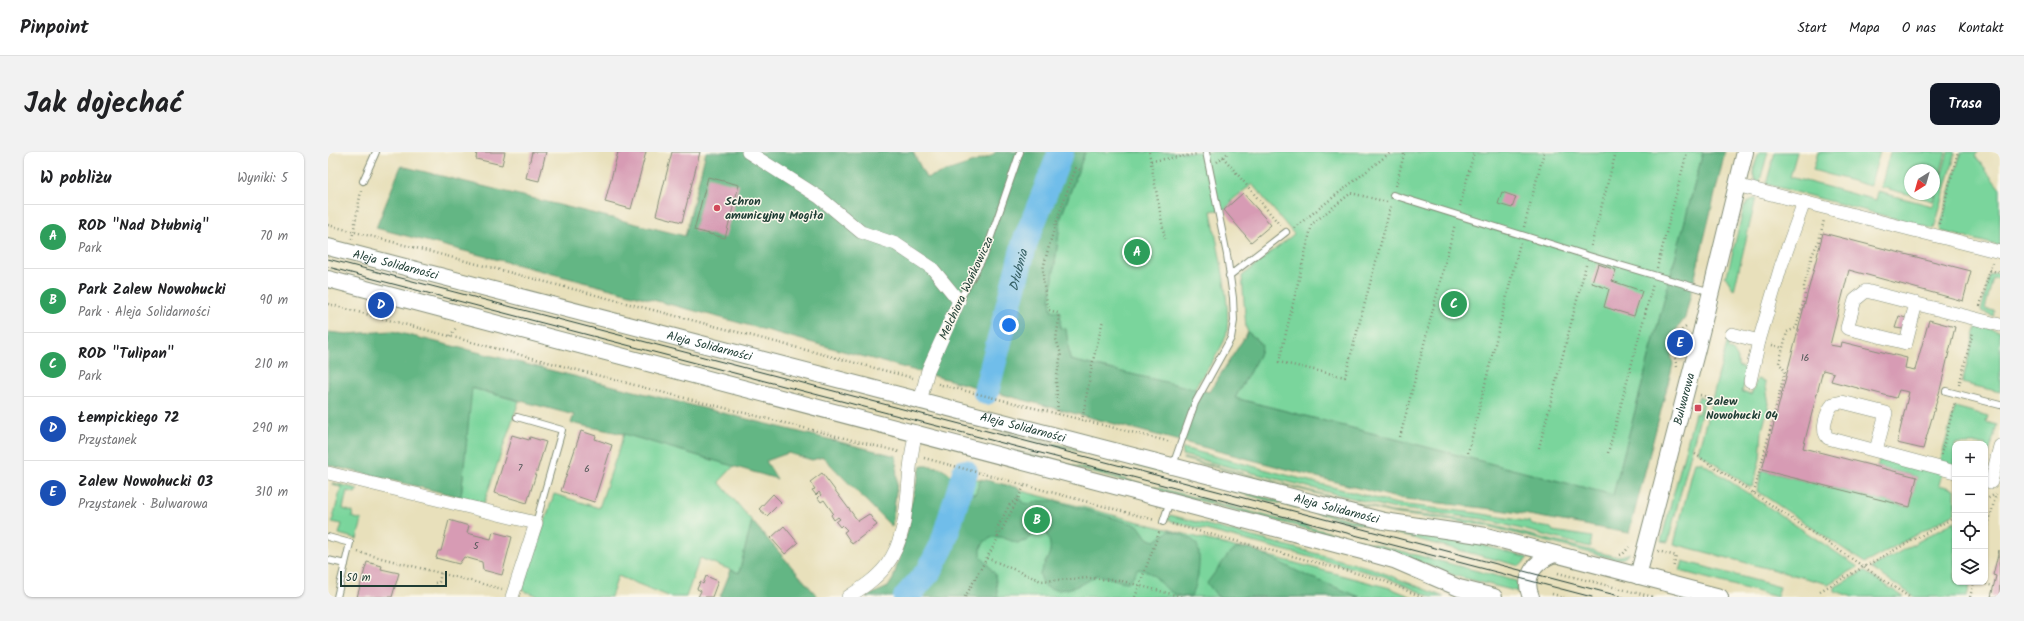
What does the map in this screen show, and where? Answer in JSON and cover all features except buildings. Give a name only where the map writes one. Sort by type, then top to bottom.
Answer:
[{"type":"street","points":[[748,152],[819,197],[862,232],[896,244],[932,268],[959,301]]},
{"type":"street","name":"Bulwarowa","points":[[1638,576],[1711,292],[1745,152]]},
{"type":"street","points":[[1736,185],[1997,254]]},
{"type":"street","points":[[1750,381],[1765,343],[1781,266],[1804,202]]},
{"type":"street","name":"Aleja Solidarności","points":[[328,247],[920,402],[1172,465],[1384,521],[1486,536],[1716,596]]},
{"type":"street","points":[[328,279],[916,432],[1394,560],[1459,588],[1494,597]]},
{"type":"street","points":[[1916,303],[1906,343],[1847,328],[1854,303],[1863,292],[1869,291],[1916,303],[1999,320]]},
{"type":"street","name":"Melchiora Wańkowicza","points":[[920,402],[928,370],[959,301]]},
{"type":"street","points":[[1732,334],[1765,343]]},
{"type":"street","points":[[1876,450],[1886,414],[1842,402],[1833,404],[1829,409],[1824,427],[1826,437],[1952,471]]},
{"type":"street","points":[[848,597],[876,577],[886,566],[896,548],[904,524],[910,454],[916,432]]},
{"type":"street","points":[[1988,481],[2000,446]]},
{"type":"street","points":[[328,474],[536,523],[513,595]]},
{"type":"street","points":[[1531,597],[1528,580],[1532,569],[1541,560],[1554,554]]},
{"type":"lane","points":[[362,181],[376,152]]},
{"type":"lane","name":"Melchiora Wańkowicza","points":[[959,301],[985,254],[1020,152]]},
{"type":"lane","points":[[1172,465],[1195,402],[1231,338],[1234,321],[1229,276],[1207,152]]},
{"type":"lane","points":[[1393,195],[1522,236],[1711,292]]},
{"type":"lane","points":[[1229,276],[1289,231]]},
{"type":"lane","points":[[1946,391],[2000,405]]},
{"type":"lane","points":[[517,417],[562,430],[536,523]]},
{"type":"lane","points":[[1162,522],[1170,501]]},
{"type":"lane","points":[[328,537],[350,543],[336,597]]},
{"type":"lane","points":[[328,560],[344,564]]},
{"type":"path","points":[[1148,152],[1151,161],[1165,239]]},
{"type":"path","points":[[1151,161],[1207,152]]},
{"type":"path","points":[[1224,157],[1289,231],[1391,152]]},
{"type":"path","points":[[1400,437],[1474,152]]},
{"type":"path","points":[[1468,453],[1544,152]]},
{"type":"path","points":[[1539,448],[1616,152]]},
{"type":"path","points":[[1608,453],[1687,152]]},
{"type":"path","points":[[1939,225],[1958,152]]},
{"type":"path","points":[[1391,203],[1351,193],[1312,224],[1279,362],[1345,377],[1404,154]]},
{"type":"path","points":[[1058,414],[1056,381],[1061,354],[1056,339],[1059,320],[1058,312],[1049,310],[1046,296],[1044,265],[1064,198],[1076,168],[1080,170]]},
{"type":"path","points":[[349,253],[362,181]]},
{"type":"path","points":[[1754,493],[1784,371],[1778,363],[1787,332],[1796,328],[1805,297],[1805,280],[1812,255],[1819,241],[1826,214]]},
{"type":"path","points":[[328,225],[919,379]]},
{"type":"path","points":[[1978,313],[1990,270],[1997,254]]},
{"type":"path","points":[[1990,270],[2000,273]]},
{"type":"path","points":[[328,304],[657,391],[904,453]]},
{"type":"path","points":[[1082,421],[1092,365],[1103,320]]},
{"type":"path","points":[[1960,381],[1975,325]]},
{"type":"path","points":[[1677,367],[1672,349],[1676,335],[1686,327]]},
{"type":"path","points":[[450,336],[455,330]]},
{"type":"path","points":[[1765,343],[1783,348]]},
{"type":"path","points":[[931,382],[1174,443]]},
{"type":"path","points":[[1697,394],[1710,397]]},
{"type":"path","points":[[1940,457],[1954,407]]},
{"type":"path","points":[[1695,454],[1909,597]]},
{"type":"path","points":[[918,456],[1382,580],[1422,597]]},
{"type":"path","points":[[1988,481],[1999,484],[1988,525]]},
{"type":"path","points":[[965,597],[998,538],[996,530],[1010,504],[1018,499],[1025,484]]},
{"type":"path","points":[[1988,498],[1996,494]]},
{"type":"path","points":[[1820,591],[1952,519]]},
{"type":"path","points":[[1135,597],[1162,522]]},
{"type":"path","points":[[1654,550],[1676,556],[1672,574]]},
{"type":"path","points":[[356,551],[441,573],[513,595]]},
{"type":"path","points":[[987,558],[1041,581],[1101,578],[1139,585],[1183,597]]},
{"type":"path","points":[[435,583],[438,582],[441,573]]},
{"type":"path","points":[[1558,573],[1653,597]]},
{"type":"path","points":[[1988,584],[1994,586]]},
{"type":"path","points":[[1970,597],[1973,585]]},
{"type":"path","points":[[1552,594],[1564,597]]},
{"type":"green space","points":[[706,152],[913,152],[926,178],[989,157],[996,152],[1085,152],[1061,217],[1050,300],[1051,310],[1061,312],[1060,328],[1066,329],[1070,360],[1209,392],[1248,332],[1262,345],[1259,355],[1235,398],[1613,495],[1703,152],[1725,152],[1685,318],[1674,333],[1670,348],[1673,364],[1629,533],[1501,510],[1397,498],[1016,398],[703,313],[376,228],[401,166],[685,236]]},
{"type":"green space","points":[[1085,152],[1703,152],[1613,495],[1235,398],[1259,355],[1262,345],[1248,332],[1246,328],[1242,276],[1294,234],[1252,184],[1231,201],[1232,203],[1225,209],[1211,211],[1226,292],[1228,324],[1224,342],[1194,389],[1070,360],[1066,330],[1060,329],[1050,307],[1050,300],[1061,217]]},
{"type":"green space","points":[[1759,152],[1768,152],[1759,184],[1753,173]]},
{"type":"green space","points":[[1775,152],[1797,152],[1790,177],[1876,200],[1878,192],[1904,199],[1904,200],[1933,206],[1935,200],[1940,200],[1940,181],[1948,152],[1956,152],[1934,229],[1766,184]]},
{"type":"green space","points":[[1818,152],[1880,152],[1870,186],[1813,170]]},
{"type":"green space","points":[[1890,152],[1946,152],[1940,175],[1940,164],[1904,164],[1904,193],[1881,187]]},
{"type":"green space","points":[[1961,152],[1978,152],[1975,156],[2000,189],[2000,246],[1941,231],[1940,228]]},
{"type":"green space","points":[[1756,198],[1734,290],[1725,276],[1727,275],[1744,207],[1749,201]]},
{"type":"green space","points":[[1994,273],[2000,274],[2000,279],[1993,278],[1985,309],[1995,311],[1994,316],[1981,311],[1990,275]]},
{"type":"green space","points":[[1977,325],[2000,331],[2000,392],[1962,383]]},
{"type":"green space","points":[[392,331],[896,456],[897,483],[892,527],[823,457],[812,460],[788,453],[766,461],[777,479],[624,434],[571,423],[574,415],[472,388],[461,497],[328,465],[328,332],[347,334]]},
{"type":"green space","points":[[1728,339],[1730,339],[1728,349],[1736,356],[1738,366],[1748,369],[1742,392],[1751,395],[1757,379],[1765,381],[1769,404],[1762,431],[1760,459],[1753,486],[1750,487],[1698,452]]},
{"type":"green space","points":[[471,388],[519,401],[484,503],[461,497]]},
{"type":"green space","points":[[1699,397],[1705,398],[1668,542],[1661,541],[1695,413],[1698,414],[1701,403],[1697,402]]},
{"type":"green space","points":[[1955,407],[1988,416],[1986,422],[1997,425],[1988,457],[1988,441],[1952,441],[1952,466],[1940,463]]},
{"type":"green space","points":[[1002,431],[1107,456],[1394,531],[1464,540],[1528,558],[1520,566]]},
{"type":"green space","points":[[624,434],[734,466],[719,482],[752,521],[739,573],[700,558],[686,597],[671,597],[618,576],[611,597],[540,597],[522,590],[554,494],[599,508]]},
{"type":"green space","points":[[1183,448],[1397,504],[1476,513],[1530,522],[1532,525],[1551,528],[1553,531],[1592,537],[1590,547],[1483,519],[1391,508],[1182,455]]},
{"type":"green space","points":[[1013,450],[1516,581],[1519,592],[1456,576],[1391,551],[1060,464]]},
{"type":"green space","points":[[1880,457],[1942,473],[1939,485],[1952,488],[1952,515],[1865,563],[1757,491],[1762,470],[1909,507],[1917,477],[1877,467]]},
{"type":"green space","points":[[1183,458],[1391,512],[1475,521],[1613,556],[1621,556],[1630,553],[1624,558],[1614,559],[1483,525],[1392,513]]},
{"type":"green space","points":[[1695,462],[1701,462],[1858,567],[1828,584],[1674,544]]},
{"type":"green space","points":[[921,466],[933,466],[942,469],[949,473],[967,491],[975,494],[981,479],[1019,488],[1019,496],[1023,503],[1031,504],[1038,501],[1054,501],[1138,525],[1147,538],[1155,541],[1169,531],[1180,534],[1192,540],[1197,545],[1199,564],[1197,580],[1193,593],[1190,597],[1180,596],[1173,593],[1153,575],[1138,569],[1129,582],[1096,575],[1087,582],[1067,589],[1053,590],[1048,588],[1044,584],[1040,574],[1049,555],[1050,546],[1047,534],[1039,530],[1026,541],[1017,543],[1001,537],[993,537],[985,541],[981,548],[981,556],[995,574],[998,597],[866,597],[888,587],[893,579],[909,526],[910,508]]},
{"type":"green space","points":[[953,473],[1390,588],[1412,597],[911,597],[931,567]]},
{"type":"green space","points":[[333,483],[358,489],[355,493],[347,491],[343,509],[353,512],[352,517],[362,520],[357,539],[339,534],[342,524],[332,522],[341,487],[332,485]]},
{"type":"green space","points":[[1170,515],[1371,568],[1444,597],[1431,597],[1383,576],[1167,520]]},
{"type":"green space","points":[[752,521],[818,597],[720,597],[731,570],[739,573]]},
{"type":"green space","points":[[1952,523],[1952,585],[1970,585],[1967,597],[1915,597],[1871,568]]},
{"type":"green space","points":[[1237,548],[1250,548],[1305,575],[1360,597],[1218,597],[1207,583],[1228,555]]},
{"type":"green space","points":[[1683,561],[1780,587],[1777,597],[1680,571]]},
{"type":"green space","points":[[1864,571],[1904,597],[1853,597],[1835,591],[1835,587]]},
{"type":"waterway","name":"Dłubnia","points":[[986,392],[1025,242],[1061,152]]},
{"type":"waterway","name":"Dłubnia","points":[[906,597],[929,571],[942,546],[965,472]]},
{"type":"tram line","points":[[328,259],[1623,597]]},
{"type":"tram line","points":[[328,267],[1592,597]]},
{"type":"place","name":"Schron amunicyjny Mogiła","points":[[717,208]]},
{"type":"place","name":"ROD \"Nad Dłubnią\"","points":[[1137,252]]},
{"type":"place","name":"ROD \"Tulipan\"","points":[[1454,304]]},
{"type":"place","name":"Łempickiego 72","points":[[381,305]]},
{"type":"place","name":"Zalew Nowohucki 03","points":[[1680,343]]},
{"type":"place","name":"Zalew Nowohucki 04","points":[[1698,408]]},
{"type":"place","name":"Park Zalew Nowohucki","points":[[1037,520]]}]
